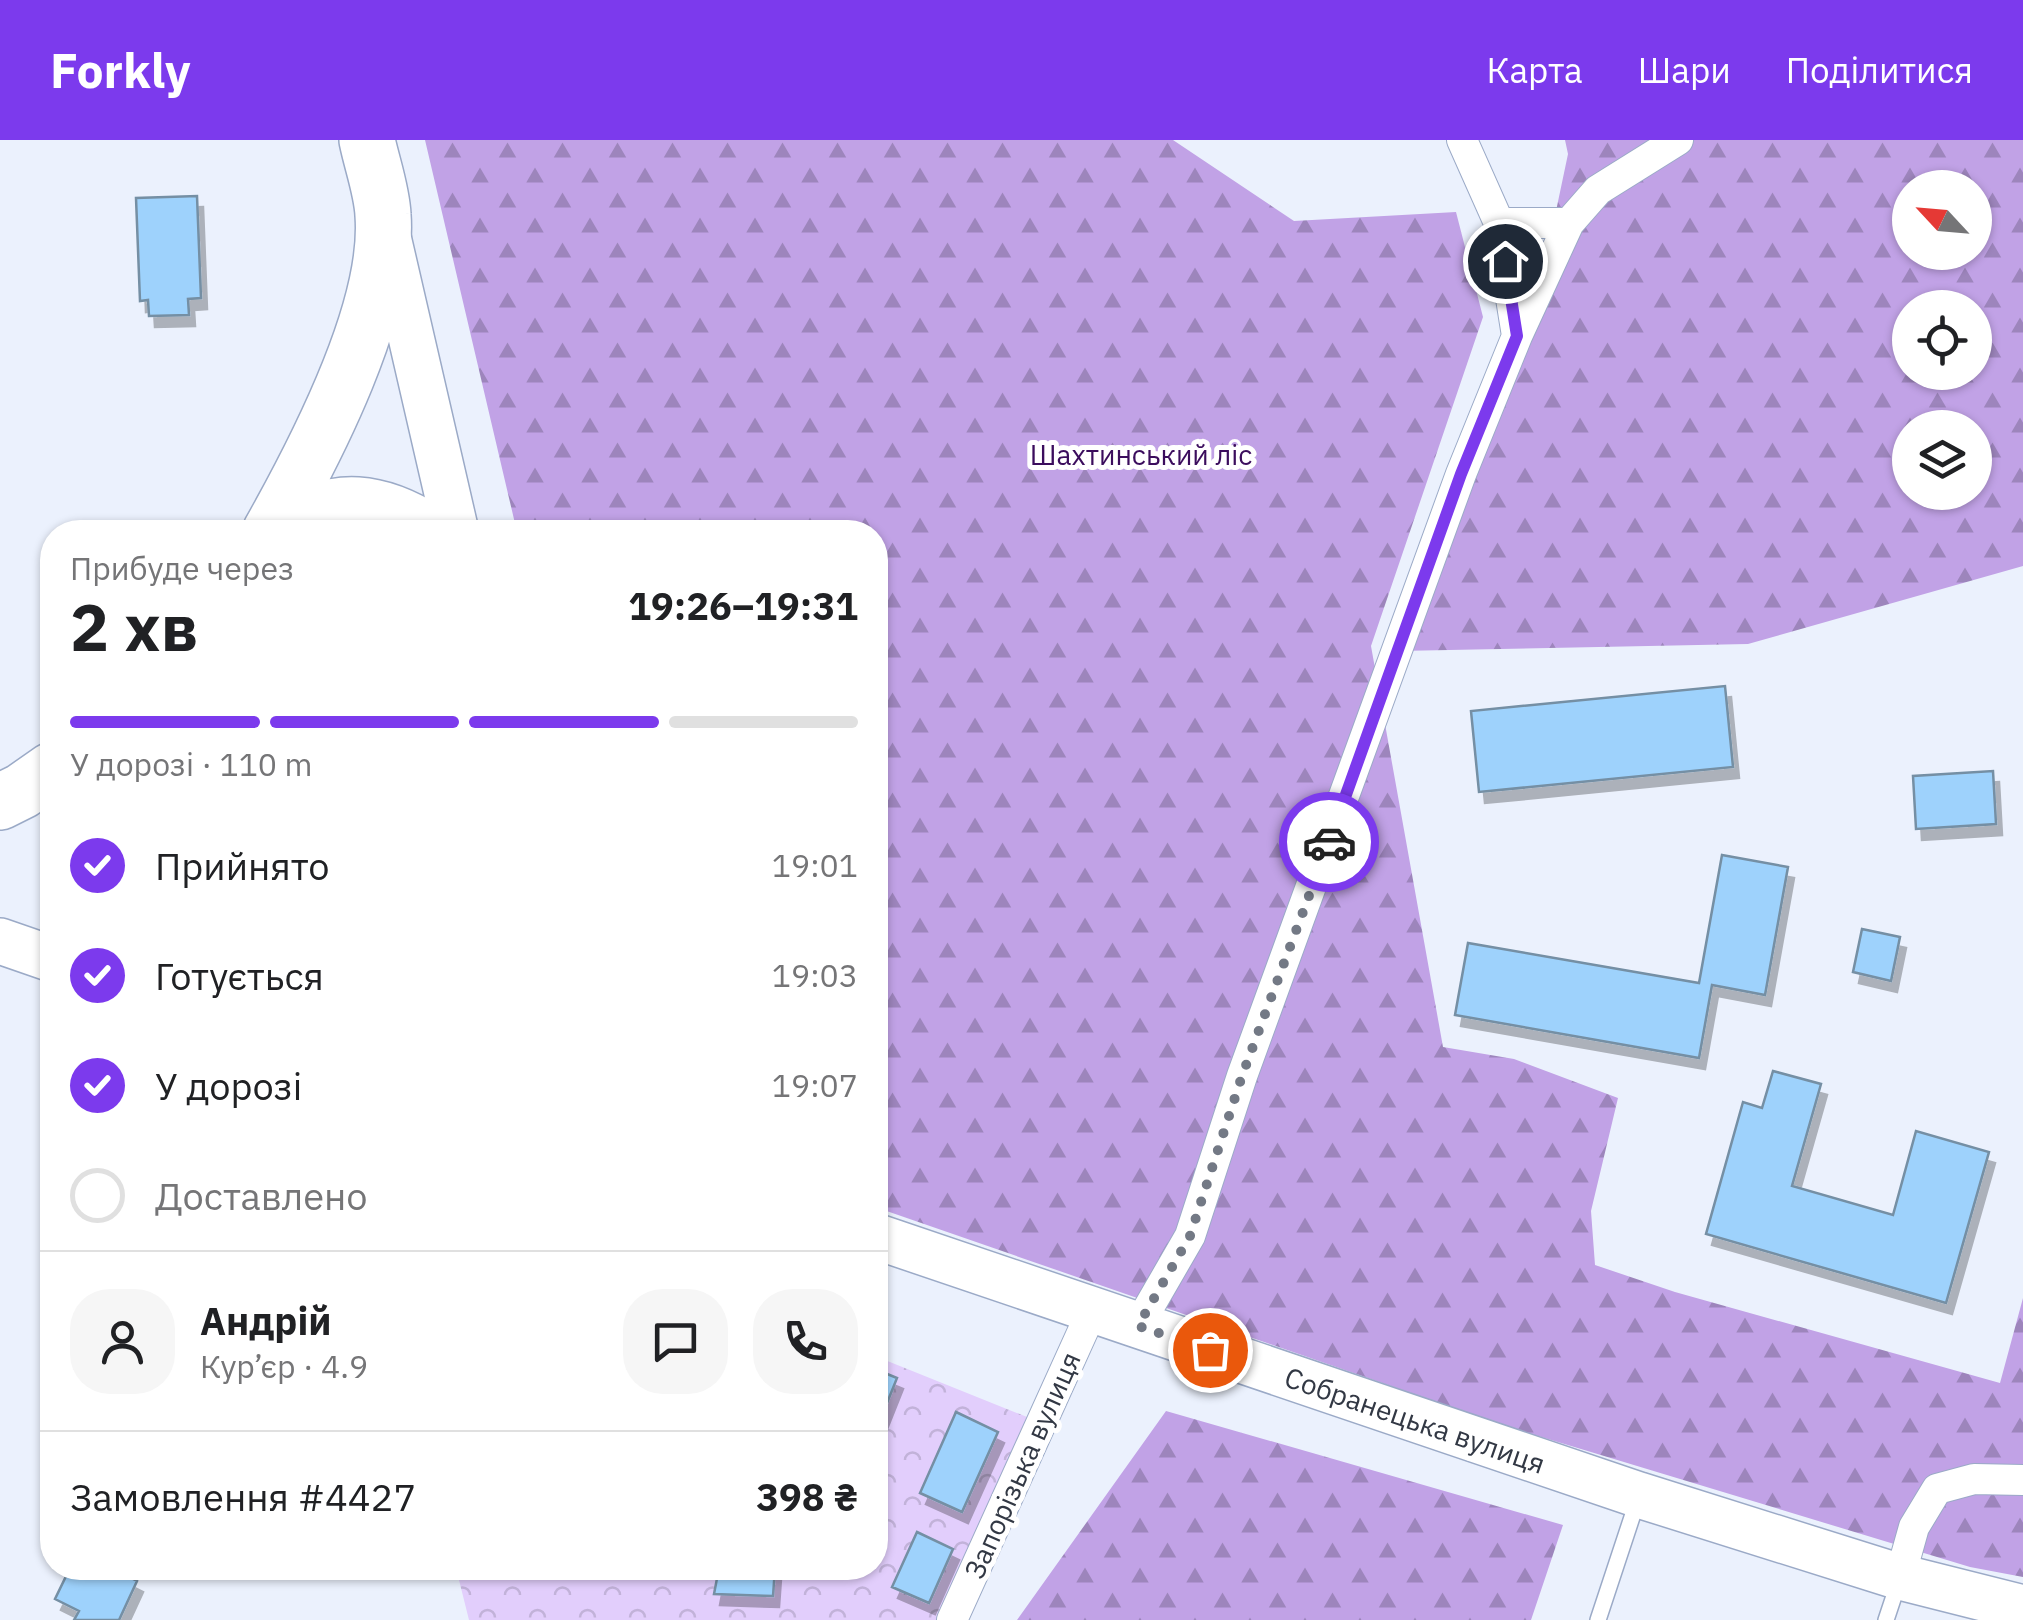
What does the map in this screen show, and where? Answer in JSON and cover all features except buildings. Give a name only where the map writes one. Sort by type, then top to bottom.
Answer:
[{"type":"highway","points":[[276,520],[326,425],[359,342],[377,281],[383,216],[366,140]]},
{"type":"highway","points":[[300,520],[322,511],[366,504],[407,520]]},
{"type":"highway","points":[[0,802],[40,779]]},
{"type":"main road","points":[[383,216],[453,520]]},
{"type":"main road","points":[[0,941],[40,955]]},
{"type":"main road","name":"Собранецька вулиця","points":[[888,1240],[1639,1495],[1900,1577],[2023,1608]]},
{"type":"street","points":[[1462,140],[1499,223],[1517,336]]},
{"type":"street","points":[[1138,1326],[1190,1236],[1242,1076],[1461,474],[1517,336],[1570,223],[1598,190],[1678,140]]},
{"type":"street","points":[[1499,223],[1570,223]]},
{"type":"street","name":"Запорізька вулиця","points":[[952,1620],[1092,1311]]},
{"type":"street","points":[[1900,1577],[1914,1527],[1937,1489],[1974,1479],[2023,1480]]},
{"type":"lane","points":[[1598,1620],[1639,1495]]},
{"type":"lane","points":[[1886,1620],[1900,1577]]},
{"type":"green space","name":"Шахтинський ліс","points":[[425,140],[1173,140],[1294,221],[1456,212],[1483,317],[1371,646],[1443,1047],[1514,1059],[1618,1098],[1591,1211],[1595,1265],[1675,1292],[2000,1383],[2023,1298],[2023,1577],[1970,1567],[1515,1429],[888,1212],[888,520],[514,520]]},
{"type":"green space","points":[[1565,140],[2023,140],[2023,566],[1748,644],[1398,651],[1527,349],[1568,154]]},
{"type":"green space","points":[[888,1361],[1027,1417],[936,1620],[469,1620],[459,1580],[888,1580]]},
{"type":"green space","points":[[1166,1411],[1563,1525],[1531,1620],[1017,1620]]},
{"type":"way so far","points":[[1210,1350],[1138,1326],[1190,1236],[1242,1076],[1329,842]]},
{"type":"route","points":[[1329,842],[1461,474],[1517,336],[1505,261]]}]
